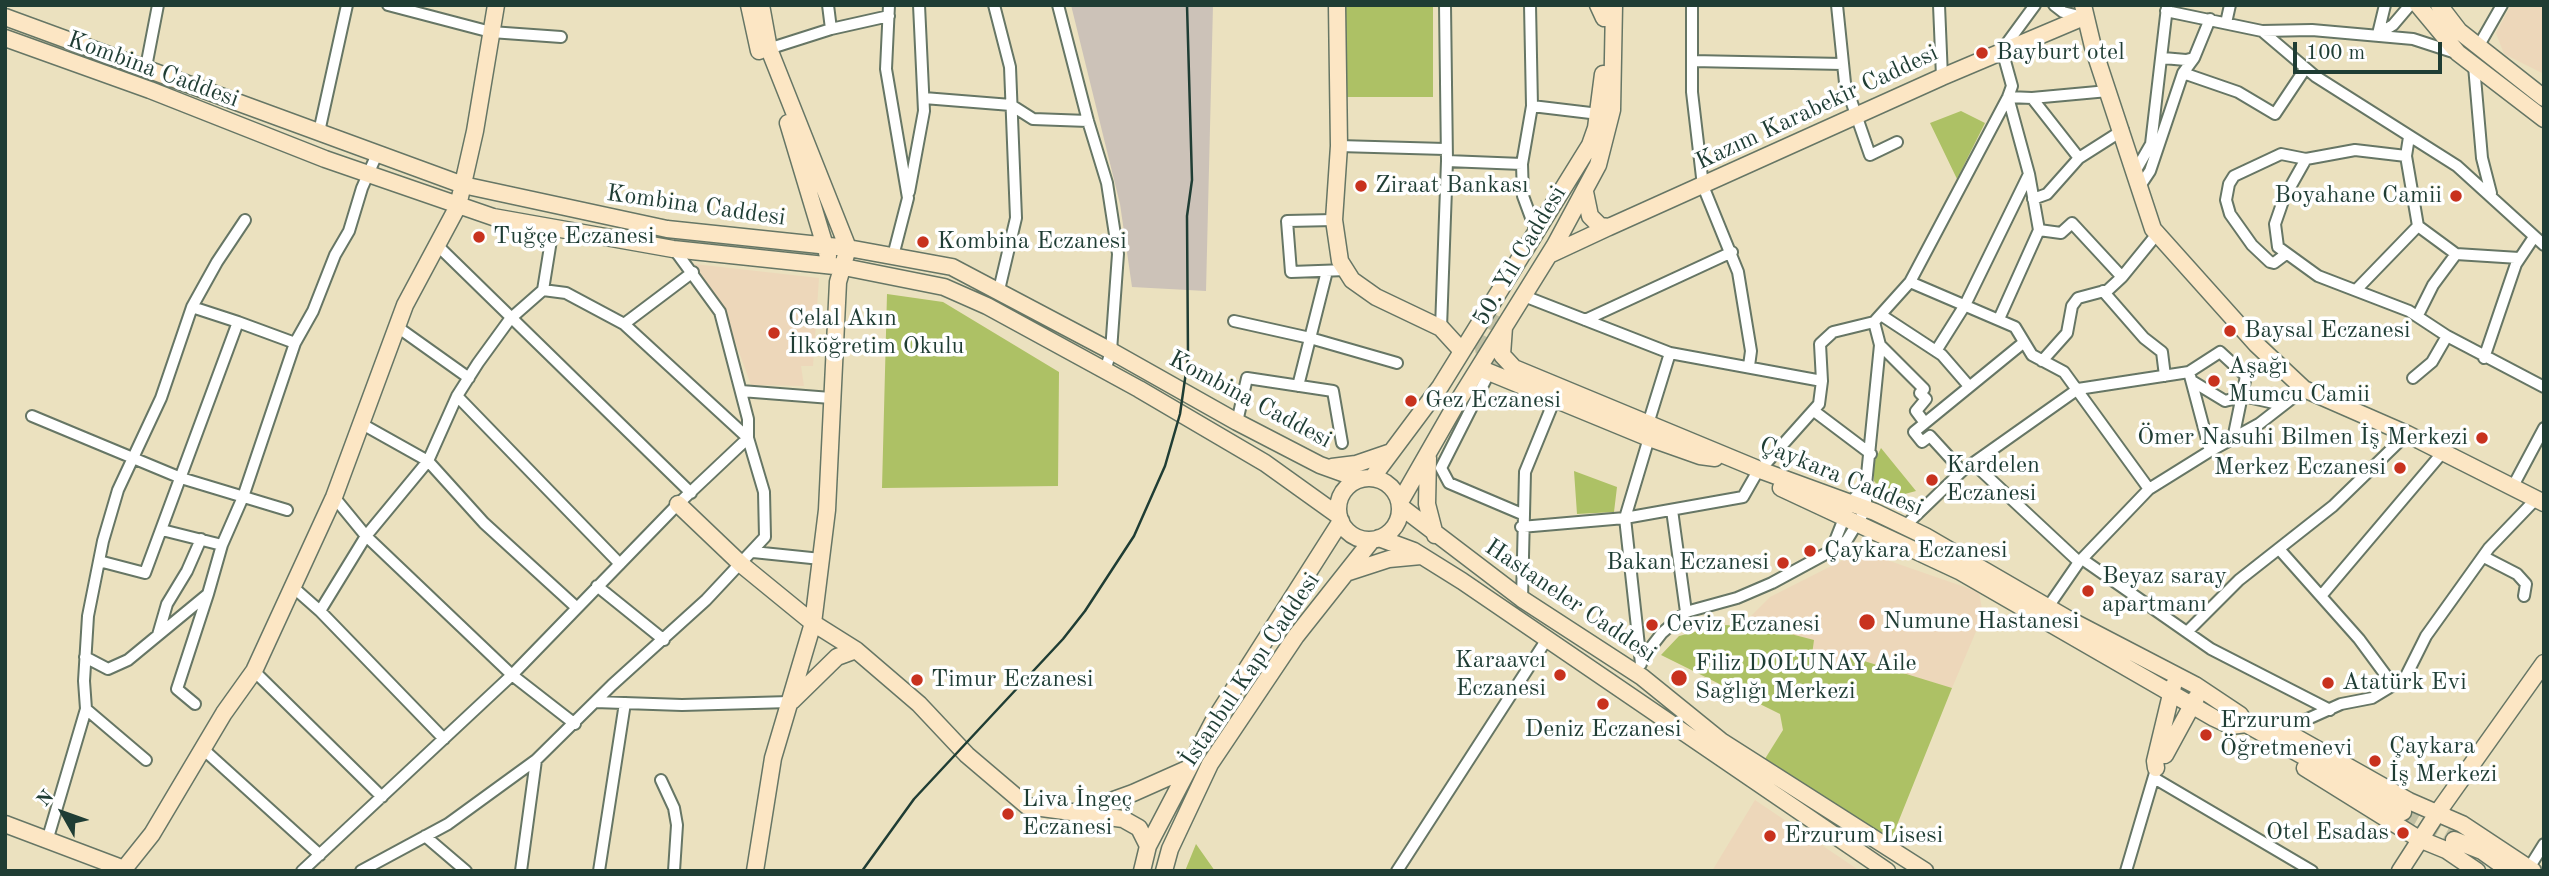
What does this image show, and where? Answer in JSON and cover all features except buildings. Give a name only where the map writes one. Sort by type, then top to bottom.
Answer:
[{"type":"main road","points":[[5,824],[126,870],[152,834],[223,713],[254,671],[334,497],[346,457],[362,424],[396,326],[458,206],[496,5]]},
{"type":"main road","points":[[749,5],[837,272],[827,510],[813,623],[773,758],[755,871]]},
{"type":"main road","points":[[761,5],[764,50],[848,248],[837,272]]},
{"type":"main road","points":[[1338,5],[1339,146],[1334,220],[1340,261],[1353,280],[1376,297],[1441,328],[1462,351]]},
{"type":"main road","points":[[2418,5],[2458,53],[2544,119]]},
{"type":"main road","points":[[2440,5],[2448,19],[2478,47],[2544,98]]},
{"type":"main road","name":"50. Yıl Caddesi","points":[[1365,479],[1394,451],[1412,428],[1537,234],[1590,145],[1599,114],[1608,9]]},
{"type":"main road","name":"50. Yıl Caddesi","points":[[1400,504],[1428,456],[1490,371],[1502,322],[1524,296],[1598,165],[1612,110],[1608,9]]},
{"type":"main road","points":[[2084,11],[2138,178],[2146,212],[2157,233],[2256,344],[2304,389],[2407,434],[2540,501]]},
{"type":"main road","name":"Kazım Karabekir Caddesi","points":[[1549,255],[1857,117],[2084,11]]},
{"type":"main road","name":"Kombina Caddesi","points":[[5,17],[463,185],[667,229],[848,248],[952,267],[999,290],[1237,422],[1325,467],[1365,479]]},
{"type":"main road","name":"Kombina Caddesi","points":[[5,38],[493,217],[673,248],[944,287],[968,296],[1105,371],[1265,463],[1340,518]]},
{"type":"main road","points":[[1502,322],[1548,242],[1584,170],[1590,145]]},
{"type":"main road","points":[[1585,192],[1590,216],[1600,226],[1609,227]]},
{"type":"main road","name":"Çaykara Caddesi","points":[[1502,322],[1502,355],[1514,368],[1649,431],[1863,516],[1905,526],[2048,607],[2200,688],[2240,715],[2253,728],[2405,814]]},
{"type":"main road","points":[[1490,371],[1554,401],[1649,431],[1700,456],[1716,458]]},
{"type":"main road","name":"Çaykara Caddesi","points":[[1490,371],[1757,473]]},
{"type":"main road","points":[[1325,467],[1356,464],[1394,451]]},
{"type":"main road","points":[[1428,456],[1427,504],[1435,535]]},
{"type":"main road","points":[[1142,871],[1148,846],[1187,769],[1340,518],[1342,493],[1365,479],[1392,487],[1400,504],[1394,528],[1376,539],[1350,533],[1340,518]]},
{"type":"main road","points":[[678,504],[748,558],[813,623],[856,650],[919,705],[967,755],[1027,806],[1123,819],[1139,828],[1148,846]]},
{"type":"main road","name":"Hastaneler Caddesi","points":[[1400,504],[1435,535],[1522,599],[1642,677],[1721,741],[1925,871]]},
{"type":"main road","name":"Çaykara Caddesi","points":[[1863,516],[2160,687],[2169,695],[2231,726],[2253,728]]},
{"type":"main road","name":"Hastaneler Caddesi","points":[[1376,539],[1423,556],[1887,871]]},
{"type":"main road","name":"İstanbul Kapı Caddesi","points":[[1164,871],[1170,849],[1210,764],[1296,636],[1376,539]]},
{"type":"main road","points":[[1346,573],[1389,559],[1423,556]]},
{"type":"main road","points":[[790,702],[837,656],[856,650]]},
{"type":"main road","points":[[2400,871],[2419,839],[2544,663]]},
{"type":"main road","points":[[2155,773],[2155,761],[2169,695],[2177,676]]},
{"type":"main road","points":[[2155,773],[2200,688]]},
{"type":"main road","points":[[2253,728],[2283,730],[2405,814],[2419,839],[2446,850],[2477,871]]},
{"type":"main road","points":[[1074,813],[1106,804],[1187,769]]},
{"type":"main road","points":[[2405,814],[2438,812],[2462,824],[2531,869]]},
{"type":"main road","points":[[2446,850],[2445,844],[2453,830],[2462,824]]},
{"type":"main road","points":[[2493,871],[2454,840],[2482,851],[2510,871]]},
{"type":"street","points":[[146,67],[158,5]]},
{"type":"street","points":[[319,132],[347,5]]},
{"type":"street","points":[[388,5],[491,33],[561,37]]},
{"type":"street","points":[[828,5],[831,29]]},
{"type":"street","points":[[894,256],[925,111],[919,5]]},
{"type":"street","points":[[994,5],[1010,68],[1016,218],[999,290]]},
{"type":"street","points":[[1058,5],[1087,121],[1107,183],[1118,254],[1111,351],[1105,371]]},
{"type":"street","points":[[1441,328],[1447,161],[1445,5]]},
{"type":"street","points":[[1530,5],[1532,106],[1522,164],[1523,196],[1537,234]]},
{"type":"street","points":[[1692,5],[1692,92],[1703,186],[1732,252],[1744,298],[1751,351],[1749,366]]},
{"type":"street","points":[[1837,5],[1845,83],[1870,155],[1897,142]]},
{"type":"street","points":[[1939,5],[1942,76]]},
{"type":"street","points":[[1521,527],[1625,518],[1743,497],[1757,473],[1819,404],[1822,381],[1820,344],[1833,332],[1877,318],[1910,282],[2008,97],[2012,86],[2002,50],[2035,5]]},
{"type":"street","points":[[2054,5],[2063,12],[2084,11]]},
{"type":"street","points":[[2226,23],[2230,5]]},
{"type":"street","points":[[2378,34],[2385,5]]},
{"type":"street","points":[[2378,34],[2393,25],[2410,5]]},
{"type":"street","points":[[2478,47],[2502,5]]},
{"type":"street","points":[[2138,178],[2151,144],[2163,58],[2162,31],[2167,8],[2262,31],[2312,30],[2378,34],[2413,39],[2458,53]]},
{"type":"street","points":[[764,50],[889,11],[886,69],[908,198]]},
{"type":"street","points":[[2138,178],[2150,171],[2183,73],[2194,58],[2210,19]]},
{"type":"street","points":[[2262,31],[2305,69],[2457,166],[2491,193],[2544,245]]},
{"type":"street","points":[[2163,58],[2194,58]]},
{"type":"street","points":[[1692,61],[1843,64]]},
{"type":"street","points":[[2474,66],[2482,158],[2491,193]]},
{"type":"street","points":[[2183,73],[2238,92],[2275,114],[2305,69]]},
{"type":"street","points":[[2008,97],[2032,98],[2108,91]]},
{"type":"street","points":[[1998,319],[2039,230],[2029,174],[2008,97]]},
{"type":"street","points":[[924,98],[1010,105],[1033,119],[1087,121]]},
{"type":"street","points":[[2032,98],[2079,158]]},
{"type":"street","points":[[1532,106],[1599,114]]},
{"type":"street","points":[[2033,199],[2047,194],[2079,158],[2123,130]]},
{"type":"street","points":[[2409,137],[2406,156],[2418,226],[2456,254],[2519,258]]},
{"type":"street","points":[[1339,146],[1445,149]]},
{"type":"street","points":[[2286,254],[2274,263],[2270,262],[2252,245],[2230,214],[2227,200],[2229,184],[2234,176],[2281,154],[2306,159],[2356,150],[2406,156]]},
{"type":"street","points":[[195,704],[177,690],[222,545],[243,498],[295,343],[313,311],[335,255],[349,231],[377,154]]},
{"type":"street","points":[[2306,159],[2284,198],[2275,224],[2278,247],[2318,276],[2418,315],[2484,358],[2544,387]]},
{"type":"street","points":[[1447,161],[1522,164]]},
{"type":"street","points":[[1936,351],[1965,305],[2029,174]]},
{"type":"street","points":[[47,841],[86,709],[88,616],[118,490],[161,398],[192,307],[245,220]]},
{"type":"street","points":[[1334,220],[1287,221],[1290,272],[1346,270]]},
{"type":"street","points":[[2039,230],[2061,233],[2072,223],[2122,277]]},
{"type":"street","points":[[2356,290],[2418,226]]},
{"type":"street","points":[[320,611],[366,536],[428,461],[457,396],[469,378],[510,319],[543,290],[553,228]]},
{"type":"street","points":[[2042,361],[2067,333],[2072,306],[2078,298],[2103,291],[2122,277],[2157,233]]},
{"type":"street","points":[[2484,358],[2519,258],[2534,237]]},
{"type":"street","points":[[437,245],[691,493]]},
{"type":"street","points":[[361,871],[448,824],[536,760],[664,640],[748,558],[765,537],[764,503],[748,438],[748,419],[720,312],[673,248]]},
{"type":"street","points":[[1585,320],[1732,252]]},
{"type":"street","points":[[2418,315],[2433,285],[2456,254]]},
{"type":"street","points":[[1298,386],[1327,271]]},
{"type":"street","points":[[624,324],[693,272]]},
{"type":"street","points":[[1910,282],[2015,327],[2032,355],[2064,372],[2149,489]]},
{"type":"street","points":[[543,290],[566,293],[624,324],[748,438]]},
{"type":"street","points":[[2103,291],[2144,338],[2162,352],[2165,376]]},
{"type":"street","points":[[1524,296],[1671,353],[1822,381]]},
{"type":"street","points":[[192,307],[295,343]]},
{"type":"street","points":[[1641,660],[1662,633],[1686,612],[1738,598],[1831,551],[1847,540],[1863,516],[1880,345],[1877,318]]},
{"type":"street","points":[[1877,318],[1936,351],[1968,385]]},
{"type":"street","points":[[1234,321],[1310,338],[1397,363]]},
{"type":"street","points":[[99,561],[145,573],[238,322]]},
{"type":"street","points":[[396,326],[469,378]]},
{"type":"street","points":[[2413,378],[2432,362],[2447,336]]},
{"type":"street","points":[[1962,471],[1930,436],[1922,442],[1914,432],[1968,385],[2023,343]]},
{"type":"street","points":[[1880,345],[1924,389],[1920,393],[1926,399],[1916,411],[1925,423]]},
{"type":"street","points":[[2191,377],[2220,352],[2246,376],[2233,439]]},
{"type":"street","points":[[1642,677],[1625,518],[1671,353]]},
{"type":"street","points":[[1490,371],[1441,468],[1449,483],[1522,514]]},
{"type":"street","points":[[1905,526],[1962,471],[2078,389],[2165,376],[2191,377],[2225,401],[2243,396],[2283,405]]},
{"type":"street","points":[[2191,377],[2210,451]]},
{"type":"street","points":[[1237,422],[1247,378],[1334,391],[1342,443]]},
{"type":"street","points":[[2048,607],[2080,560],[2149,489],[2233,439],[2304,389]]},
{"type":"street","points":[[741,391],[831,398]]},
{"type":"street","points":[[457,396],[620,564]]},
{"type":"street","points":[[1522,599],[1521,527],[1525,472],[1554,401]]},
{"type":"street","points":[[1814,411],[1871,454]]},
{"type":"street","points":[[32,416],[181,478],[287,510]]},
{"type":"street","points":[[362,424],[428,461],[484,523],[576,607]]},
{"type":"street","points":[[2512,488],[2544,428]]},
{"type":"street","points":[[2187,632],[2239,580],[2333,506],[2407,434]]},
{"type":"street","points":[[303,871],[512,675],[678,504],[748,438]]},
{"type":"street","points":[[2321,596],[2443,452]]},
{"type":"street","points":[[1973,464],[2080,560],[2211,649],[2330,710]]},
{"type":"street","points":[[1831,551],[1847,510],[1866,485]]},
{"type":"street","points":[[334,497],[366,536],[512,675],[575,724]]},
{"type":"street","points":[[2283,730],[2330,710],[2372,698],[2405,678],[2426,636],[2484,557],[2540,501]]},
{"type":"street","points":[[1671,510],[1686,612]]},
{"type":"street","points":[[162,530],[222,545]]},
{"type":"street","points":[[158,635],[167,604],[187,571],[201,539]]},
{"type":"street","points":[[2279,549],[2393,685]]},
{"type":"street","points":[[2484,557],[2517,574],[2526,584],[2524,596]]},
{"type":"street","points":[[748,558],[821,559]]},
{"type":"street","points":[[597,586],[664,640]]},
{"type":"street","points":[[294,588],[320,611],[444,738]]},
{"type":"street","points":[[86,657],[108,669],[128,660],[208,594]]},
{"type":"street","points":[[1397,871],[1547,639]]},
{"type":"street","points":[[254,671],[382,797]]},
{"type":"street","points":[[595,702],[790,702]]},
{"type":"street","points":[[599,871],[625,703]]},
{"type":"street","points":[[86,709],[146,760]]},
{"type":"street","points":[[203,749],[320,855]]},
{"type":"street","points":[[522,871],[536,760]]},
{"type":"street","points":[[2126,871],[2155,773],[2312,871]]},
{"type":"street","points":[[661,780],[675,816],[674,871]]},
{"type":"street","points":[[425,836],[466,871]]},
{"type":"street","points":[[2531,869],[2544,844]]},
{"type":"shaded area","points":[[1071,5],[1213,5],[1206,291],[1132,287],[1120,204]]},
{"type":"shaded area","points":[[2511,5],[2544,5],[2544,74],[2504,54],[2496,33]]},
{"type":"shaded area","name":"Celal Akın İlköğretim Okulu","points":[[694,264],[819,278],[813,366],[801,366],[804,386],[751,385],[724,311]]},
{"type":"shaded area","name":"Numune Hastanesi","points":[[1861,551],[1979,592],[1983,615],[1952,688],[1852,658],[1845,667],[1812,655],[1813,640],[1760,626],[1749,618],[1770,597]]},
{"type":"shaded area","name":"Erzurum Lisesi","points":[[1755,800],[1860,871],[1712,871]]},
{"type":"green space","points":[[1346,5],[1433,5],[1433,97],[1346,97]]},
{"type":"green space","points":[[1961,111],[1985,123],[1957,179],[1930,123]]},
{"type":"green space","points":[[887,294],[943,302],[1059,372],[1058,486],[882,488]]},
{"type":"green space","points":[[1881,448],[1916,491],[1901,495],[1884,492],[1874,481],[1874,462]]},
{"type":"green space","points":[[1574,471],[1617,487],[1614,512],[1577,514]]},
{"type":"green space","points":[[1721,625],[1760,626],[1814,640],[1812,655],[1845,667],[1851,657],[1952,688],[1891,840],[1763,762],[1783,730],[1780,714],[1661,655],[1679,636]]},
{"type":"green space","points":[[1196,844],[1215,871],[1185,871]]},
{"type":"tunnel","points":[[1500,317],[1483,347],[1484,356],[1503,372]]},
{"type":"tunnel","points":[[2403,812],[2454,840]]},
{"type":"railway","points":[[862,871],[914,799],[1063,639],[1085,611],[1134,536],[1165,466],[1180,414],[1188,358],[1187,216],[1192,180],[1187,5]]},
{"type":"place","name":"Bayburt otel","points":[[1982,53]]},
{"type":"place","name":"Ziraat Bankası","points":[[1361,186]]},
{"type":"place","name":"Boyahane Camii","points":[[2456,196]]},
{"type":"place","name":"Tuğçe Eczanesi","points":[[479,237]]},
{"type":"place","name":"Kombina Eczanesi","points":[[923,242]]},
{"type":"place","name":"Baysal Eczanesi","points":[[2230,331]]},
{"type":"place","name":"Celal Akın İlköğretim Okulu","points":[[774,333]]},
{"type":"place","name":"Aşağı Mumcu Camii","points":[[2214,381]]},
{"type":"place","name":"Gez Eczanesi","points":[[1411,401]]},
{"type":"place","name":"Ömer Nasuhi Bilmen İş Merkezi","points":[[2482,438]]},
{"type":"place","name":"Merkez Eczanesi","points":[[2400,468]]},
{"type":"place","name":"Kardelen Eczanesi","points":[[1932,480]]},
{"type":"place","name":"Çaykara Eczanesi","points":[[1810,551]]},
{"type":"place","name":"Bakan Eczanesi","points":[[1783,563]]},
{"type":"place","name":"Beyaz saray apartmanı","points":[[2088,591]]},
{"type":"place","name":"Numune Hastanesi","points":[[1867,622]]},
{"type":"place","name":"Ceviz Eczanesi","points":[[1652,625]]},
{"type":"place","name":"Karaavcı Eczanesi","points":[[1560,675]]},
{"type":"place","name":"Filiz DOLUNAY Aile Sağlığı Merkezi","points":[[1679,678]]},
{"type":"place","name":"Timur Eczanesi","points":[[917,680]]},
{"type":"place","name":"Atatürk Evi","points":[[2328,683]]},
{"type":"place","name":"Deniz Eczanesi","points":[[1603,704]]},
{"type":"place","name":"Erzurum Öğretmenevi","points":[[2206,735]]},
{"type":"place","name":"Çaykara İş Merkezi","points":[[2375,761]]},
{"type":"place","name":"Liva İngeç Eczanesi","points":[[1008,814]]},
{"type":"place","name":"Otel Esadas","points":[[2403,833]]},
{"type":"place","name":"Erzurum Lisesi","points":[[1770,836]]}]
